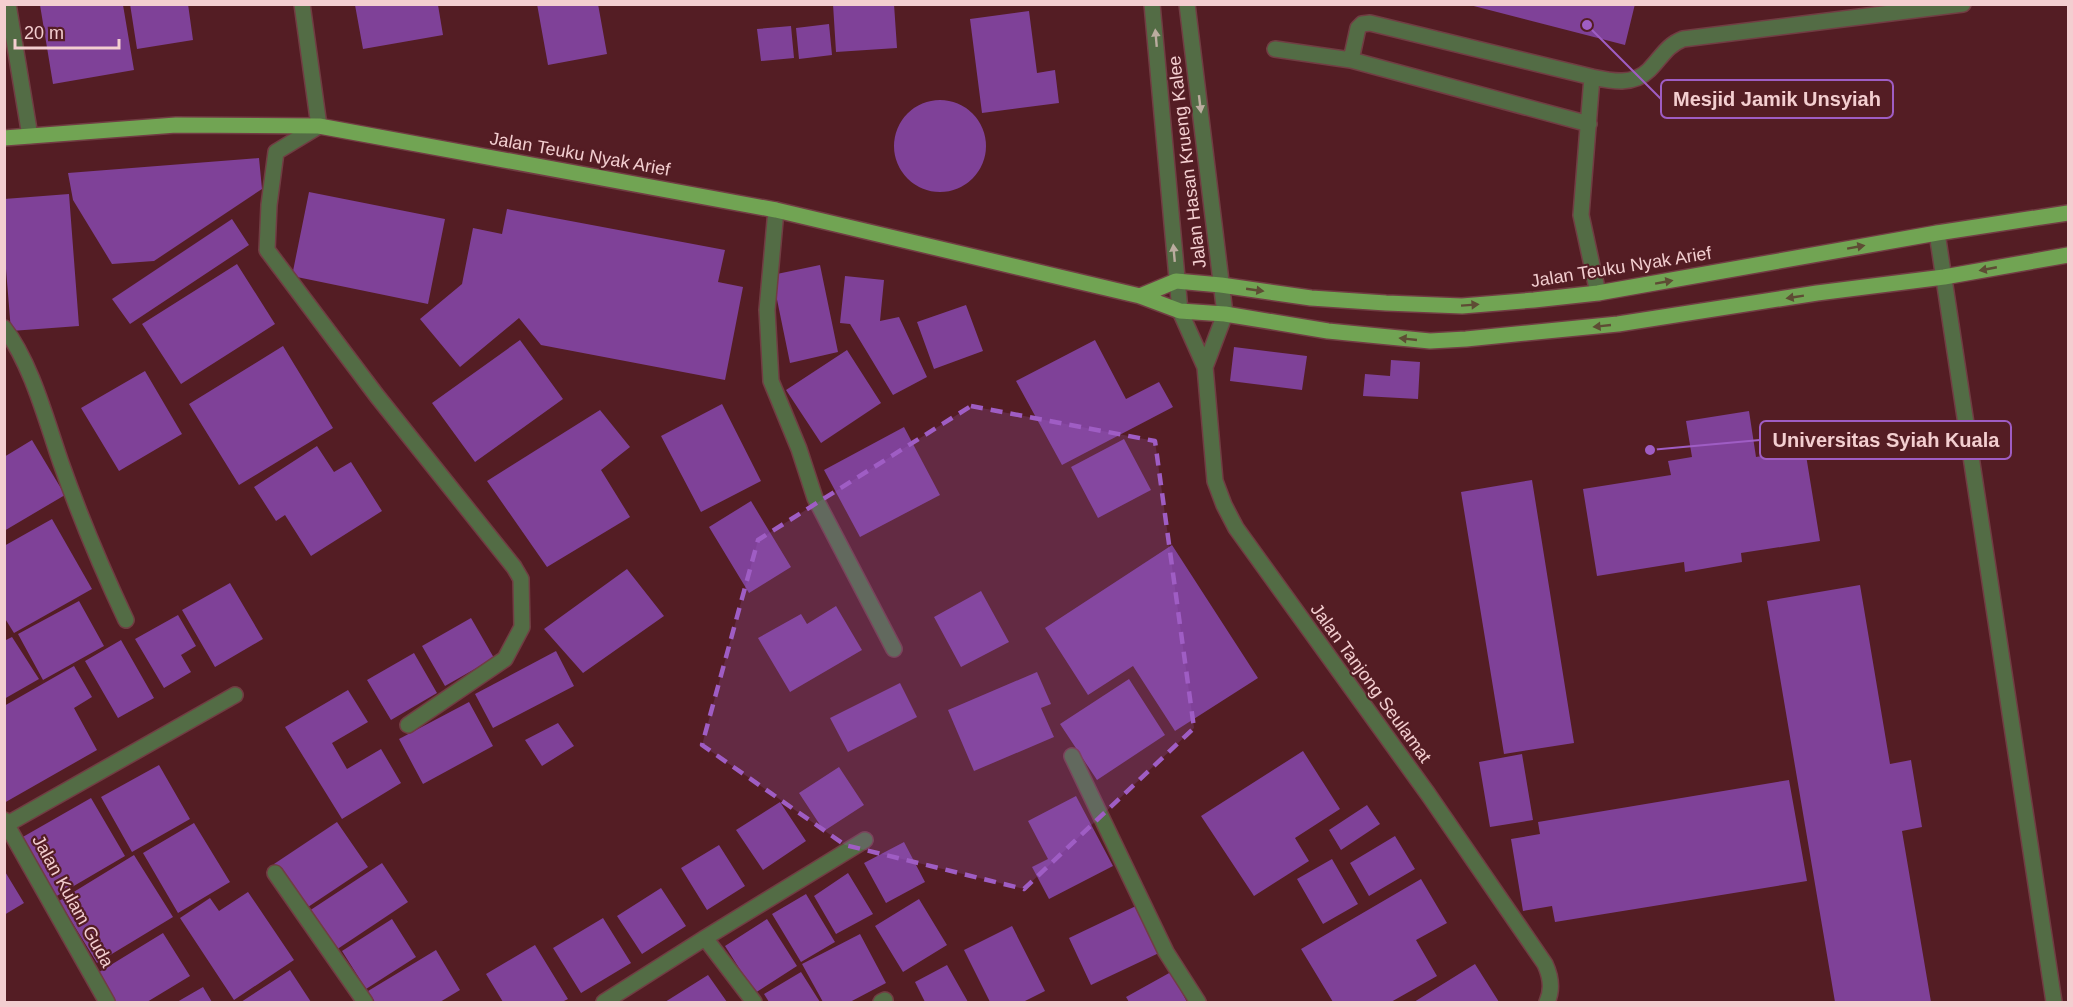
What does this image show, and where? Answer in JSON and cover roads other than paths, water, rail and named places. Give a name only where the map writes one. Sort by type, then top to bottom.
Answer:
[{"type":"main road","name":"Jalan Teuku Nyak Arief","points":[[4,138],[176,125],[320,126],[776,210],[1140,296],[1180,311]]},
{"type":"main road","name":"Jalan Teuku Nyak Arief","points":[[1176,281],[1311,298],[1462,306],[1598,293],[1937,233],[2068,213]]},
{"type":"main road","points":[[1180,311],[1225,314],[1340,332],[1430,341],[1466,339],[1618,324],[1817,293],[1944,277],[2068,255]]},
{"type":"main road","points":[[1140,296],[1176,281]]},
{"type":"street","points":[[8,4],[30,136]]},
{"type":"street","points":[[302,4],[320,126],[276,152],[269,205],[267,250],[377,396],[514,567],[521,579],[522,627],[505,659],[408,725]]},
{"type":"street","name":"Jalan Hasan Krueng Kalee","points":[[1152,4],[1180,311]]},
{"type":"street","name":"Jalan Hasan Krueng Kalee","points":[[1187,4],[1225,314]]},
{"type":"street","points":[[1351,60],[1358,28],[1362,24],[1370,23],[1618,82],[1635,79],[1648,71],[1673,43],[1683,39],[1963,4]]},
{"type":"street","points":[[1275,49],[1351,60],[1589,124]]},
{"type":"street","points":[[1592,77],[1581,215],[1598,293]]},
{"type":"street","points":[[776,210],[767,310],[771,381],[816,498],[894,650]]},
{"type":"street","points":[[1937,233],[2054,1002]]},
{"type":"street","name":"Jalan Tanjong Seulamat","points":[[1180,311],[1205,367],[1215,481],[1236,528],[1428,794],[1545,964],[1552,992],[1547,1002]]},
{"type":"street","name":"Jalan Tanjong Seulamat","points":[[1205,367],[1225,314]]},
{"type":"street","points":[[4,328],[20,354],[101,567],[126,620]]},
{"type":"street","points":[[6,823],[235,695]]},
{"type":"street","points":[[1072,756],[1166,952],[1198,1002]]},
{"type":"street","name":"Jalan Kulam Guda","points":[[6,823],[107,1002]]},
{"type":"street","points":[[604,1002],[865,840]]},
{"type":"street","points":[[275,873],[365,1002]]},
{"type":"street","points":[[705,938],[754,1002]]},
{"type":"place","name":"Mesjid Jamik Unsyiah","points":[[1587,25]]},
{"type":"place","name":"Universitas Syiah Kuala","points":[[1650,450]]}]
